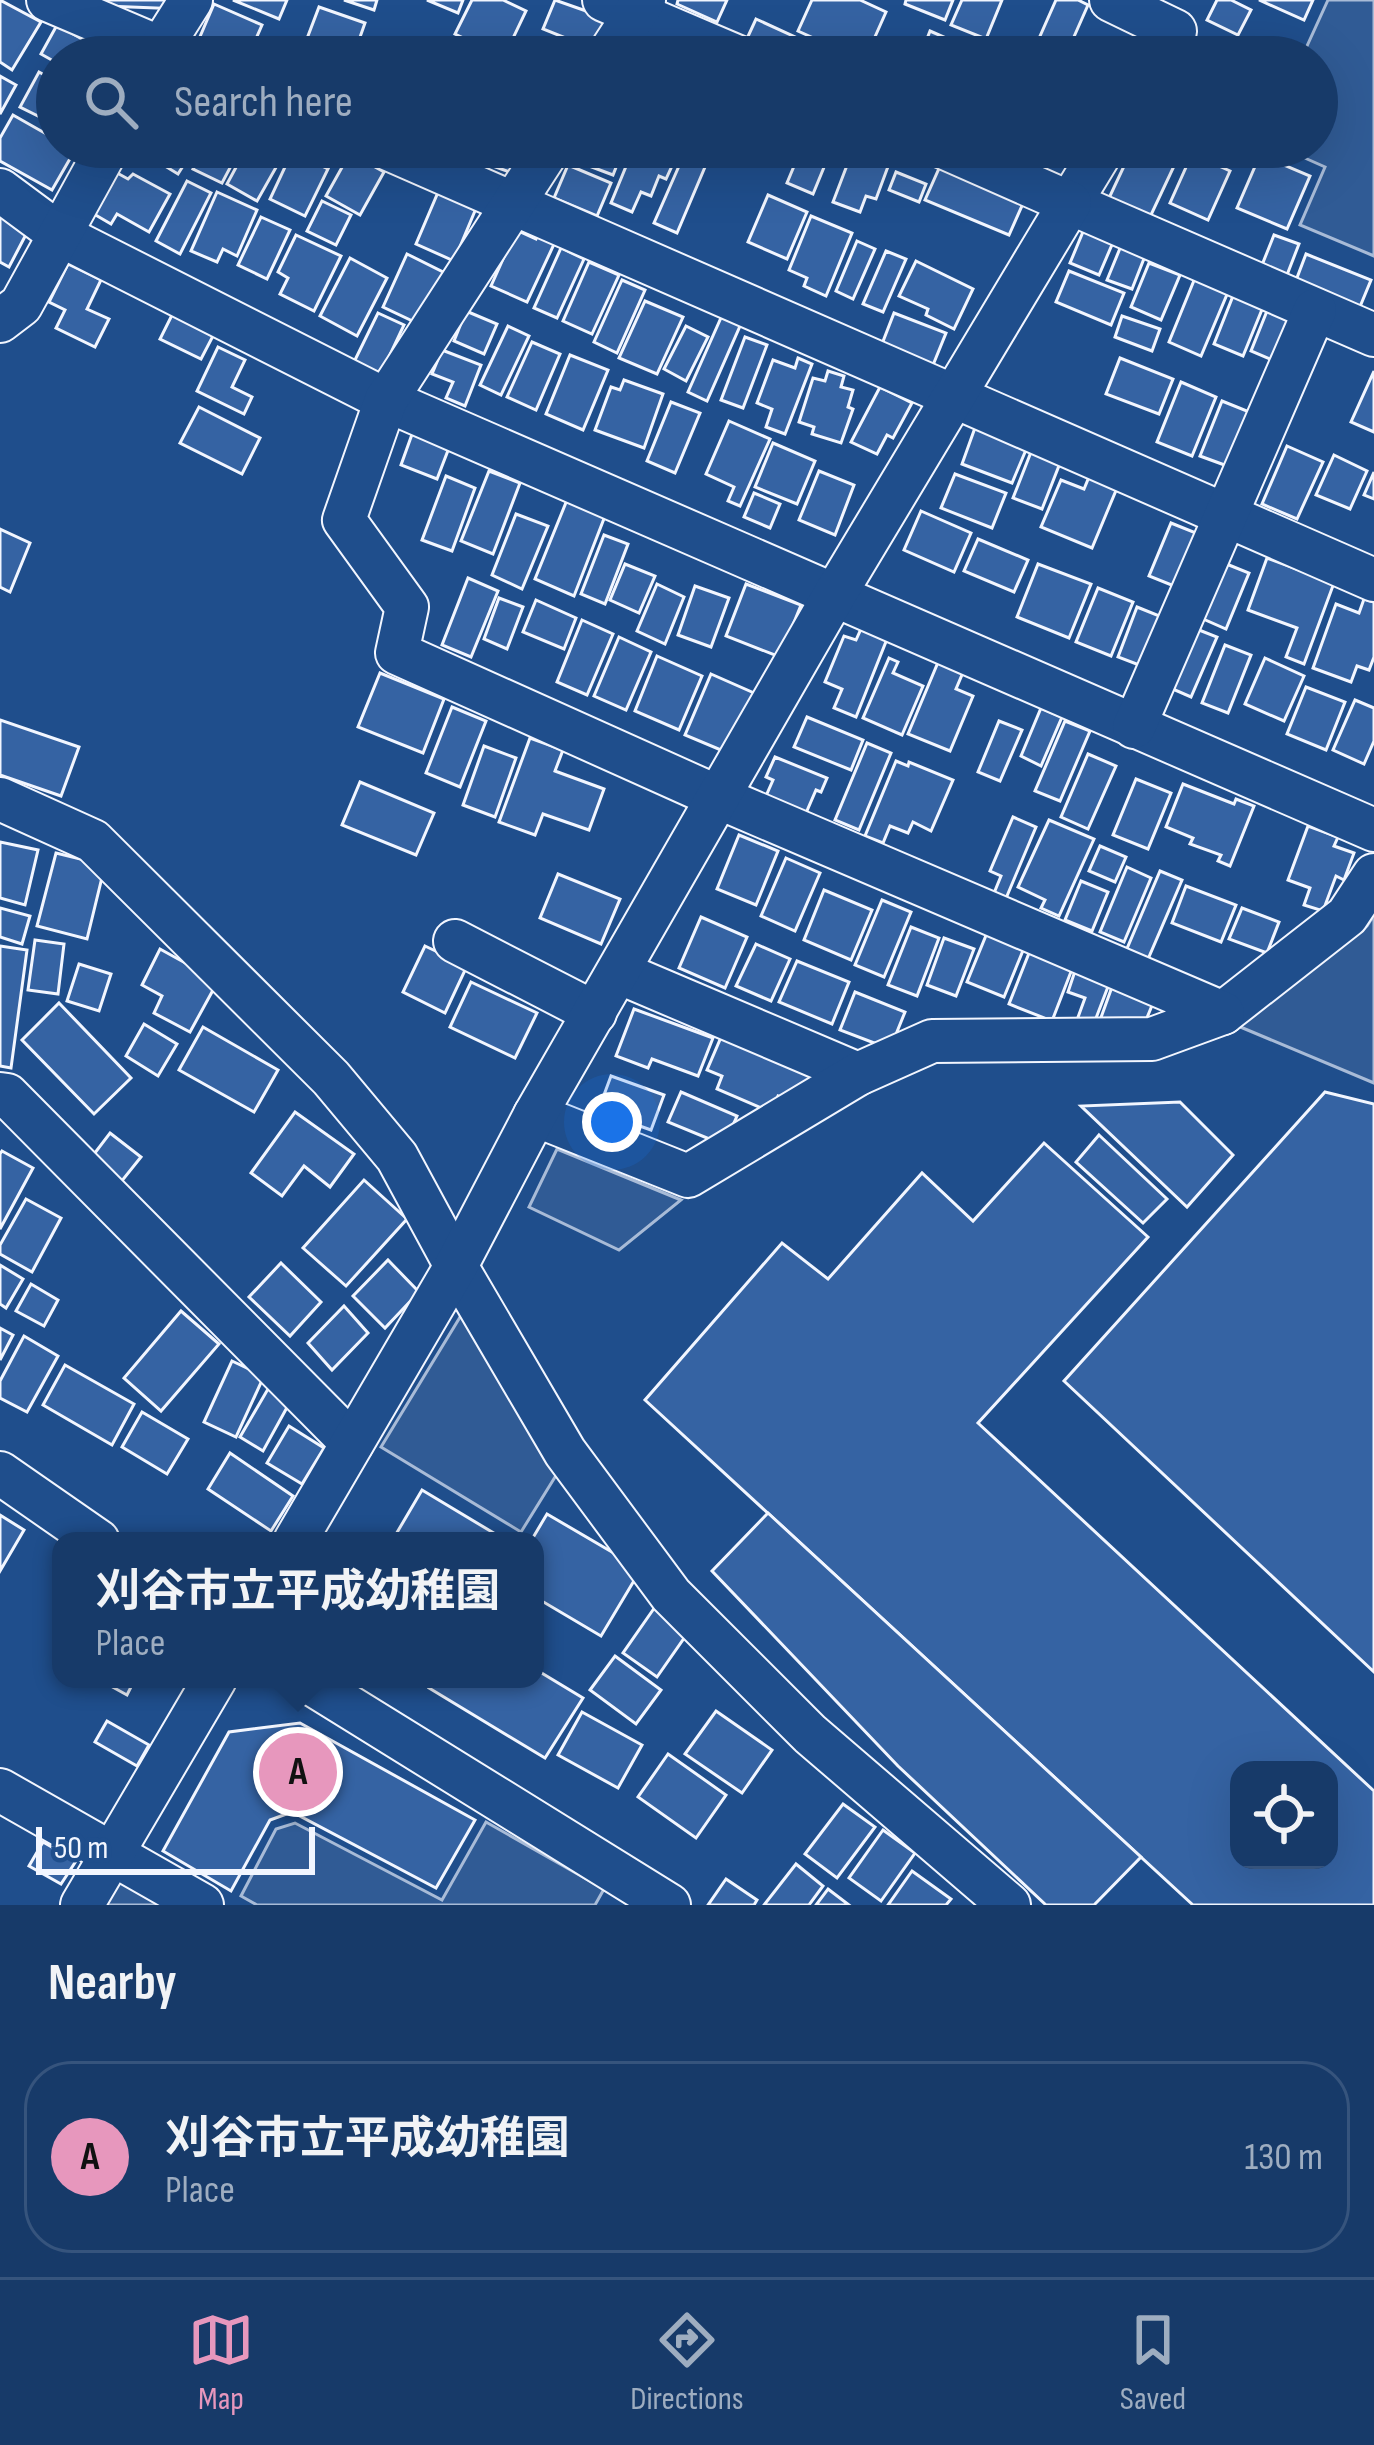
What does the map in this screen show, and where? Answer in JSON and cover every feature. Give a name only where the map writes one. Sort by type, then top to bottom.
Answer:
[{"type":"street","points":[[48,0],[127,36]]},
{"type":"street","points":[[174,36],[191,0]]},
{"type":"street","points":[[1111,0],[1175,29]]},
{"type":"street","points":[[615,36],[628,4],[694,36]]},
{"type":"street","points":[[0,321],[21,305],[98,168]]},
{"type":"street","points":[[431,168],[1374,580]]},
{"type":"street","points":[[537,168],[386,400],[344,520],[407,607],[397,653],[720,798],[1223,1012]]},
{"type":"street","points":[[991,168],[1374,335]]},
{"type":"street","points":[[300,1532],[835,594],[1091,168]]},
{"type":"street","points":[[0,190],[62,236],[386,400],[1374,830]]},
{"type":"street","points":[[1134,727],[1315,310]]},
{"type":"street","points":[[0,799],[93,841],[331,1078],[397,1157],[565,1452],[671,1595],[810,1734],[1009,1905]]},
{"type":"street","points":[[535,1115],[688,1176],[858,1074],[932,1041],[1152,1039],[1223,1012],[1347,916],[1374,875]]},
{"type":"street","points":[[454,941],[596,1012]]},
{"type":"street","points":[[618,972],[858,1074]]},
{"type":"street","points":[[0,1094],[7,1095],[352,1443]]},
{"type":"street","points":[[0,1473],[85,1532]]},
{"type":"street","points":[[82,1905],[210,1688]]},
{"type":"street","points":[[319,1688],[669,1905]]},
{"type":"street","points":[[0,1790],[202,1905]]},
{"type":"shaded area","points":[[1328,0],[1374,0],[1374,256],[1300,225],[1325,168],[1338,168],[1338,36],[1312,36]]},
{"type":"shaded area","points":[[1374,915],[1374,1083],[1238,1026],[1367,926]]},
{"type":"shaded area","points":[[557,1149],[681,1200],[619,1250],[529,1207]]},
{"type":"shaded area","points":[[465,1309],[560,1469],[521,1532],[381,1447]]},
{"type":"shaded area","points":[[486,1822],[604,1889],[595,1905],[257,1905],[241,1896],[276,1829],[295,1823],[442,1900]]},
{"type":"shaded area","points":[[120,1874],[172,1905],[102,1905]]},
{"type":"building","points":[[0,0],[41,22],[12,70],[0,62]]},
{"type":"building","points":[[107,0],[181,0],[181,9],[106,6]]},
{"type":"building","points":[[233,0],[287,0],[279,19]]},
{"type":"building","points":[[344,0],[377,0],[374,10]]},
{"type":"building","points":[[427,0],[463,0],[458,13]]},
{"type":"building","points":[[472,0],[503,0],[526,11],[514,36],[455,34]]},
{"type":"building","points":[[555,0],[606,18],[598,36],[560,36],[543,29]]},
{"type":"building","points":[[678,0],[727,0],[717,22],[677,4]]},
{"type":"building","points":[[812,0],[860,0],[886,12],[875,36],[809,36],[798,31]]},
{"type":"building","points":[[906,0],[953,0],[945,20],[905,4]]},
{"type":"building","points":[[962,0],[1002,0],[987,36],[951,25]]},
{"type":"building","points":[[1056,0],[1088,5],[1074,36],[1040,36]]},
{"type":"building","points":[[1217,0],[1231,0],[1251,10],[1238,35],[1207,20]]},
{"type":"building","points":[[1259,0],[1313,0],[1304,20]]},
{"type":"building","points":[[214,4],[262,25],[257,36],[200,36]]},
{"type":"building","points":[[319,7],[365,23],[360,36],[308,36]]},
{"type":"building","points":[[756,19],[793,36],[748,36]]},
{"type":"building","points":[[57,25],[77,36],[51,36]]},
{"type":"building","points":[[0,76],[16,85],[0,114]]},
{"type":"building","points":[[36,78],[36,115],[20,107]]},
{"type":"building","points":[[13,115],[36,128],[36,168],[65,168],[52,190],[0,161],[0,138]]},
{"type":"building","points":[[194,168],[230,168],[222,183]]},
{"type":"building","points":[[236,168],[276,168],[257,201],[227,184]]},
{"type":"building","points":[[285,168],[328,169],[305,216],[270,199]]},
{"type":"building","points":[[342,168],[384,172],[360,215],[326,196]]},
{"type":"building","points":[[567,168],[611,183],[597,216],[554,198]]},
{"type":"building","points":[[625,168],[671,168],[666,179],[659,176],[651,196],[641,192],[632,212],[611,203]]},
{"type":"building","points":[[678,168],[705,168],[677,233],[654,223]]},
{"type":"building","points":[[793,168],[824,168],[813,194],[787,183]]},
{"type":"building","points":[[846,168],[887,168],[876,199],[866,196],[860,212],[833,202]]},
{"type":"building","points":[[939,168],[951,168],[1025,199],[1009,235],[925,200]]},
{"type":"building","points":[[1123,168],[1173,168],[1150,217],[1109,198]]},
{"type":"building","points":[[1186,168],[1230,171],[1208,220],[1170,203]]},
{"type":"building","points":[[1254,168],[1291,168],[1310,176],[1287,229],[1237,208]]},
{"type":"building","points":[[110,169],[128,179],[133,174],[170,194],[149,232],[117,214],[111,224],[87,210]]},
{"type":"building","points":[[896,172],[926,184],[919,202],[889,190]]},
{"type":"building","points":[[187,181],[211,193],[180,254],[156,241]]},
{"type":"building","points":[[439,190],[477,206],[454,261],[416,244]]},
{"type":"building","points":[[217,192],[257,210],[237,256],[223,249],[217,262],[191,251]]},
{"type":"building","points":[[768,195],[807,212],[787,259],[748,242]]},
{"type":"building","points":[[322,201],[351,215],[336,245],[307,231]]},
{"type":"building","points":[[0,212],[32,223],[9,267],[0,262]]},
{"type":"building","points":[[811,216],[852,233],[826,296],[804,286],[807,278],[789,270]]},
{"type":"building","points":[[261,217],[290,230],[267,279],[238,265]]},
{"type":"building","points":[[1085,227],[1114,240],[1099,275],[1070,263]]},
{"type":"building","points":[[516,230],[536,239],[539,232],[556,240],[527,302],[491,286]]},
{"type":"building","points":[[296,235],[341,256],[314,311],[280,294],[288,278],[278,272]]},
{"type":"building","points":[[1274,235],[1299,244],[1285,280],[1260,270]]},
{"type":"building","points":[[857,241],[875,249],[853,299],[836,291]]},
{"type":"building","points":[[1123,241],[1147,251],[1132,289],[1107,280]]},
{"type":"building","points":[[561,248],[584,259],[557,318],[534,308]]},
{"type":"building","points":[[886,251],[906,259],[883,312],[863,304]]},
{"type":"building","points":[[407,254],[445,273],[421,325],[383,307]]},
{"type":"building","points":[[1306,254],[1371,280],[1359,309],[1295,283]]},
{"type":"building","points":[[350,258],[387,278],[357,336],[320,316]]},
{"type":"building","points":[[916,261],[973,289],[954,329],[926,315],[928,309],[899,296]]},
{"type":"building","points":[[589,262],[619,275],[592,334],[563,321]]},
{"type":"building","points":[[1149,263],[1180,275],[1161,320],[1131,307]]},
{"type":"building","points":[[68,264],[101,280],[87,309],[109,319],[95,347],[56,328],[65,310],[49,302]]},
{"type":"building","points":[[1069,271],[1124,293],[1111,325],[1056,302]]},
{"type":"building","points":[[1195,278],[1228,292],[1201,356],[1169,342]]},
{"type":"building","points":[[622,280],[645,290],[617,353],[594,342]]},
{"type":"building","points":[[1233,296],[1263,307],[1243,356],[1214,344]]},
{"type":"building","points":[[645,301],[683,317],[657,374],[619,358]]},
{"type":"building","points":[[466,311],[497,324],[484,354],[454,341]]},
{"type":"building","points":[[724,311],[740,326],[707,401],[688,392]]},
{"type":"building","points":[[1267,311],[1291,321],[1275,361],[1251,351]]},
{"type":"building","points":[[378,313],[404,325],[380,376],[353,364]]},
{"type":"building","points":[[894,313],[946,333],[933,365],[882,344]]},
{"type":"building","points":[[172,315],[213,336],[201,359],[160,339]]},
{"type":"building","points":[[1122,316],[1160,329],[1152,351],[1115,337]]},
{"type":"building","points":[[508,326],[529,336],[501,395],[480,385]]},
{"type":"building","points":[[686,326],[708,337],[686,381],[664,369]]},
{"type":"building","points":[[745,337],[767,345],[743,408],[721,400]]},
{"type":"building","points":[[532,342],[560,354],[536,410],[507,397]]},
{"type":"building","points":[[218,347],[245,360],[232,387],[252,397],[244,414],[197,391]]},
{"type":"building","points":[[442,350],[481,365],[465,406],[446,398],[453,382],[432,374]]},
{"type":"building","points":[[570,355],[608,370],[583,430],[546,414]]},
{"type":"building","points":[[798,358],[812,364],[785,434],[766,427],[772,409],[757,403],[773,360],[795,368]]},
{"type":"building","points":[[1120,358],[1173,379],[1159,414],[1106,394]]},
{"type":"building","points":[[828,371],[844,376],[841,387],[853,390],[848,407],[853,409],[841,443],[812,434],[814,427],[799,422],[813,378],[825,381]]},
{"type":"building","points":[[1374,371],[1374,432],[1351,422]]},
{"type":"building","points":[[624,380],[663,394],[644,448],[595,430],[611,387],[620,390]]},
{"type":"building","points":[[1181,382],[1216,397],[1192,456],[1157,442]]},
{"type":"building","points":[[880,387],[912,403],[893,438],[887,435],[877,454],[851,442]]},
{"type":"building","points":[[1222,401],[1252,413],[1230,467],[1200,456]]},
{"type":"building","points":[[671,402],[700,413],[675,473],[647,461]]},
{"type":"building","points":[[199,407],[260,438],[242,474],[180,443]]},
{"type":"building","points":[[729,421],[770,439],[740,506],[728,501],[734,487],[706,474]]},
{"type":"building","points":[[976,425],[1028,445],[1012,483],[962,464]]},
{"type":"building","points":[[415,426],[452,440],[437,479],[401,465]]},
{"type":"building","points":[[773,443],[815,461],[797,504],[755,487]]},
{"type":"building","points":[[1287,446],[1323,462],[1297,519],[1262,504]]},
{"type":"building","points":[[1033,447],[1062,458],[1042,509],[1013,498]]},
{"type":"building","points":[[1334,455],[1367,471],[1350,509],[1316,495]]},
{"type":"building","points":[[489,471],[520,483],[493,554],[461,541]]},
{"type":"building","points":[[819,471],[854,485],[835,535],[799,520]]},
{"type":"building","points":[[1374,472],[1374,499],[1364,495]]},
{"type":"building","points":[[955,474],[1006,493],[992,528],[941,508]]},
{"type":"building","points":[[446,476],[475,488],[452,551],[422,540]]},
{"type":"building","points":[[1089,477],[1117,488],[1092,548],[1041,527],[1061,480],[1084,489]]},
{"type":"building","points":[[754,493],[780,504],[770,528],[744,517]]},
{"type":"building","points":[[567,500],[605,516],[574,596],[535,579]]},
{"type":"building","points":[[921,511],[971,533],[954,572],[904,550]]},
{"type":"building","points":[[516,514],[548,526],[522,589],[492,575]]},
{"type":"building","points":[[1171,523],[1201,535],[1179,588],[1149,576]]},
{"type":"building","points":[[0,529],[30,543],[10,592],[0,587]]},
{"type":"building","points":[[604,535],[628,544],[605,604],[581,594]]},
{"type":"building","points":[[978,539],[1028,560],[1014,592],[964,571]]},
{"type":"building","points":[[1267,558],[1334,583],[1304,664],[1286,657],[1297,628],[1248,610]]},
{"type":"building","points":[[1224,563],[1249,573],[1226,629],[1201,618]]},
{"type":"building","points":[[625,564],[655,576],[639,613],[610,600]]},
{"type":"building","points":[[1038,564],[1091,584],[1069,638],[1017,617]]},
{"type":"building","points":[[468,578],[498,591],[471,657],[442,645]]},
{"type":"building","points":[[657,584],[684,597],[665,644],[637,631]]},
{"type":"building","points":[[746,584],[801,605],[780,657],[726,636]]},
{"type":"building","points":[[695,586],[729,598],[711,647],[678,635]]},
{"type":"building","points":[[1098,588],[1133,602],[1111,656],[1076,642]]},
{"type":"building","points":[[499,598],[523,607],[507,649],[484,639]]},
{"type":"building","points":[[1364,599],[1374,602],[1374,657],[1369,670],[1357,666],[1351,682],[1313,668],[1336,604],[1359,613]]},
{"type":"building","points":[[536,600],[576,618],[564,649],[523,632]]},
{"type":"building","points":[[1137,607],[1167,619],[1147,668],[1118,657]]},
{"type":"building","points":[[582,620],[613,634],[587,695],[557,682]]},
{"type":"building","points":[[1194,628],[1217,637],[1191,697],[1168,687]]},
{"type":"building","points":[[861,629],[887,639],[856,717],[834,708],[842,689],[825,682],[844,636],[856,640]]},
{"type":"building","points":[[619,637],[651,652],[626,710],[594,696]]},
{"type":"building","points":[[1225,645],[1251,655],[1228,713],[1202,703]]},
{"type":"building","points":[[657,656],[702,676],[679,730],[635,711]]},
{"type":"building","points":[[889,658],[898,662],[893,673],[923,686],[902,735],[863,718]]},
{"type":"building","points":[[1265,658],[1304,676],[1284,721],[1245,704]]},
{"type":"building","points":[[939,660],[964,670],[956,689],[973,696],[950,751],[908,734]]},
{"type":"building","points":[[380,673],[444,699],[423,753],[358,727]]},
{"type":"building","points":[[711,674],[754,693],[728,753],[685,735]]},
{"type":"building","points":[[1306,687],[1345,702],[1326,750],[1287,734]]},
{"type":"building","points":[[1355,700],[1374,708],[1374,741],[1364,764],[1333,750]]},
{"type":"building","points":[[452,707],[486,721],[460,787],[426,773]]},
{"type":"building","points":[[1041,708],[1062,717],[1041,766],[1021,756]]},
{"type":"building","points":[[807,717],[863,740],[851,770],[794,747]]},
{"type":"building","points":[[0,720],[79,747],[61,796],[0,775]]},
{"type":"building","points":[[999,721],[1022,730],[1000,781],[978,772]]},
{"type":"building","points":[[1065,721],[1090,731],[1060,801],[1035,791]]},
{"type":"building","points":[[530,738],[563,750],[555,771],[604,789],[589,830],[543,814],[535,835],[499,822]]},
{"type":"building","points":[[867,743],[891,753],[859,830],[835,820]]},
{"type":"building","points":[[484,746],[516,758],[495,817],[463,805]]},
{"type":"building","points":[[1088,754],[1116,766],[1088,829],[1061,817]]},
{"type":"building","points":[[775,757],[827,778],[806,813],[766,796],[773,780],[766,777]]},
{"type":"building","points":[[896,761],[953,780],[931,831],[913,822],[908,833],[890,826],[883,843],[865,836]]},
{"type":"building","points":[[1136,779],[1171,793],[1148,849],[1113,835]]},
{"type":"building","points":[[360,782],[434,813],[416,855],[342,825]]},
{"type":"building","points":[[1183,784],[1234,804],[1236,799],[1254,806],[1230,866],[1218,861],[1221,855],[1190,844],[1193,838],[1166,827]]},
{"type":"building","points":[[1013,817],[1036,827],[1004,903],[992,898],[1001,876],[990,871]]},
{"type":"building","points":[[1049,820],[1094,839],[1059,916],[1041,908],[1045,900],[1018,887]]},
{"type":"building","points":[[1308,826],[1338,837],[1334,846],[1354,853],[1344,880],[1336,876],[1323,911],[1304,905],[1310,888],[1288,880]]},
{"type":"building","points":[[739,835],[778,851],[756,905],[717,889]]},
{"type":"building","points":[[0,842],[38,850],[25,905],[0,898]]},
{"type":"building","points":[[1100,846],[1126,857],[1115,882],[1089,871]]},
{"type":"building","points":[[56,853],[105,865],[87,939],[37,926]]},
{"type":"building","points":[[786,858],[820,873],[795,931],[761,916]]},
{"type":"building","points":[[1127,867],[1151,878],[1124,942],[1100,932]]},
{"type":"building","points":[[1160,871],[1182,880],[1145,966],[1123,958]]},
{"type":"building","points":[[558,874],[620,899],[601,944],[540,918]]},
{"type":"building","points":[[1081,881],[1108,892],[1092,931],[1065,920]]},
{"type":"building","points":[[1186,886],[1236,905],[1221,942],[1172,923]]},
{"type":"building","points":[[824,890],[872,910],[851,960],[804,940]]},
{"type":"building","points":[[882,900],[911,912],[884,977],[855,965]]},
{"type":"building","points":[[0,908],[30,916],[22,944],[0,937]]},
{"type":"building","points":[[1242,908],[1279,922],[1267,953],[1229,939]]},
{"type":"building","points":[[701,917],[747,937],[725,988],[679,968]]},
{"type":"building","points":[[911,927],[939,938],[917,996],[888,985]]},
{"type":"building","points":[[987,933],[1024,948],[1004,997],[967,982]]},
{"type":"building","points":[[944,938],[974,949],[956,996],[927,985]]},
{"type":"building","points":[[35,940],[64,944],[58,994],[28,990]]},
{"type":"building","points":[[756,944],[790,959],[771,1001],[736,986]]},
{"type":"building","points":[[0,946],[27,950],[11,1068],[0,1066]]},
{"type":"building","points":[[425,946],[467,966],[445,1013],[403,992]]},
{"type":"building","points":[[1031,948],[1074,964],[1052,1021],[1009,1004]]},
{"type":"building","points":[[160,949],[218,981],[190,1032],[154,1013],[162,996],[142,985]]},
{"type":"building","points":[[797,961],[849,982],[832,1024],[779,1002]]},
{"type":"building","points":[[79,964],[111,974],[99,1011],[67,1001]]},
{"type":"building","points":[[1075,971],[1109,984],[1093,1026],[1077,1020],[1085,998],[1068,992]]},
{"type":"building","points":[[471,982],[537,1013],[515,1058],[450,1027]]},
{"type":"building","points":[[1112,987],[1153,1003],[1144,1025],[1099,1023]]},
{"type":"building","points":[[855,992],[905,1012],[890,1049],[840,1030]]},
{"type":"building","points":[[59,1003],[131,1078],[94,1114],[22,1040]]},
{"type":"building","points":[[634,1009],[713,1038],[698,1076],[652,1059],[648,1068],[616,1056]]},
{"type":"building","points":[[144,1024],[177,1044],[158,1076],[126,1056]]},
{"type":"building","points":[[203,1027],[278,1070],[254,1112],[179,1070]]},
{"type":"building","points":[[722,1035],[813,1073],[800,1105],[778,1096],[771,1112],[717,1089],[722,1076],[707,1070]]},
{"type":"building","points":[[611,1076],[664,1095],[651,1130],[598,1111]]},
{"type":"building","points":[[681,1092],[737,1116],[724,1145],[668,1122]]},
{"type":"building","points":[[1325,1092],[1374,1104],[1374,1672],[1064,1381]]},
{"type":"building","points":[[1180,1102],[1233,1155],[1187,1207],[1081,1106]]},
{"type":"building","points":[[295,1112],[354,1154],[330,1187],[304,1166],[282,1196],[251,1173]]},
{"type":"building","points":[[110,1133],[141,1157],[121,1182],[91,1158]]},
{"type":"building","points":[[1099,1135],[1167,1199],[1143,1223],[1076,1162]]},
{"type":"building","points":[[1044,1143],[1148,1237],[978,1423],[1374,1791],[1374,1905],[1193,1905],[645,1400],[782,1243],[828,1279],[922,1173],[973,1221]]},
{"type":"building","points":[[0,1154],[33,1168],[0,1229]]},
{"type":"building","points":[[364,1180],[407,1219],[346,1286],[303,1248]]},
{"type":"building","points":[[26,1199],[61,1218],[32,1272],[0,1254],[0,1245]]},
{"type":"building","points":[[388,1260],[419,1292],[385,1328],[353,1296]]},
{"type":"building","points":[[281,1263],[321,1302],[290,1336],[249,1297]]},
{"type":"building","points":[[0,1265],[23,1279],[6,1308],[0,1304]]},
{"type":"building","points":[[31,1284],[58,1300],[44,1326],[16,1311]]},
{"type":"building","points":[[344,1306],[368,1333],[332,1370],[308,1343]]},
{"type":"building","points":[[181,1311],[219,1344],[161,1411],[124,1378]]},
{"type":"building","points":[[0,1328],[13,1335],[0,1360]]},
{"type":"building","points":[[24,1336],[58,1356],[27,1412],[0,1398],[0,1381]]},
{"type":"building","points":[[232,1361],[264,1376],[236,1437],[204,1422]]},
{"type":"building","points":[[65,1365],[134,1404],[112,1445],[43,1405]]},
{"type":"building","points":[[268,1389],[290,1402],[263,1451],[240,1437]]},
{"type":"building","points":[[142,1412],[188,1439],[167,1474],[122,1447]]},
{"type":"building","points":[[289,1426],[324,1448],[302,1484],[267,1463]]},
{"type":"building","points":[[230,1453],[293,1496],[271,1531],[208,1489]]},
{"type":"building","points":[[422,1490],[492,1532],[397,1532]]},
{"type":"building","points":[[768,1513],[1141,1857],[1094,1905],[1046,1905],[898,1766],[712,1571]]},
{"type":"building","points":[[547,1514],[641,1569],[601,1636],[544,1602],[544,1532],[536,1532]]},
{"type":"building","points":[[0,1515],[24,1530],[0,1571]]},
{"type":"building","points":[[655,1607],[689,1631],[657,1677],[623,1653]]},
{"type":"building","points":[[615,1656],[661,1690],[636,1724],[590,1690]]},
{"type":"building","points":[[544,1674],[583,1698],[545,1758],[429,1688],[544,1688]]},
{"type":"building","points":[[716,1711],[772,1750],[742,1793],[685,1754]]},
{"type":"building","points":[[582,1712],[642,1745],[618,1788],[558,1755]]},
{"type":"building","points":[[107,1721],[149,1745],[137,1766],[95,1742]]},
{"type":"building","points":[[300,1723],[475,1820],[436,1888],[292,1812],[270,1820],[231,1891],[163,1851],[229,1732]]},
{"type":"building","points":[[668,1754],[726,1795],[696,1838],[638,1797]]},
{"type":"building","points":[[843,1804],[875,1827],[837,1878],[805,1854]]},
{"type":"building","points":[[883,1830],[915,1853],[881,1901],[849,1878]]},
{"type":"building","points":[[43,1842],[76,1861],[61,1884],[29,1866]]},
{"type":"building","points":[[796,1864],[823,1886],[809,1905],[764,1905]]},
{"type":"building","points":[[912,1871],[951,1899],[946,1905],[888,1905]]},
{"type":"building","points":[[726,1879],[757,1900],[754,1905],[708,1905]]},
{"type":"building","points":[[828,1889],[849,1905],[816,1905]]},
{"type":"place","name":"刈谷市立平成幼稚園","points":[[298,1772]]}]
